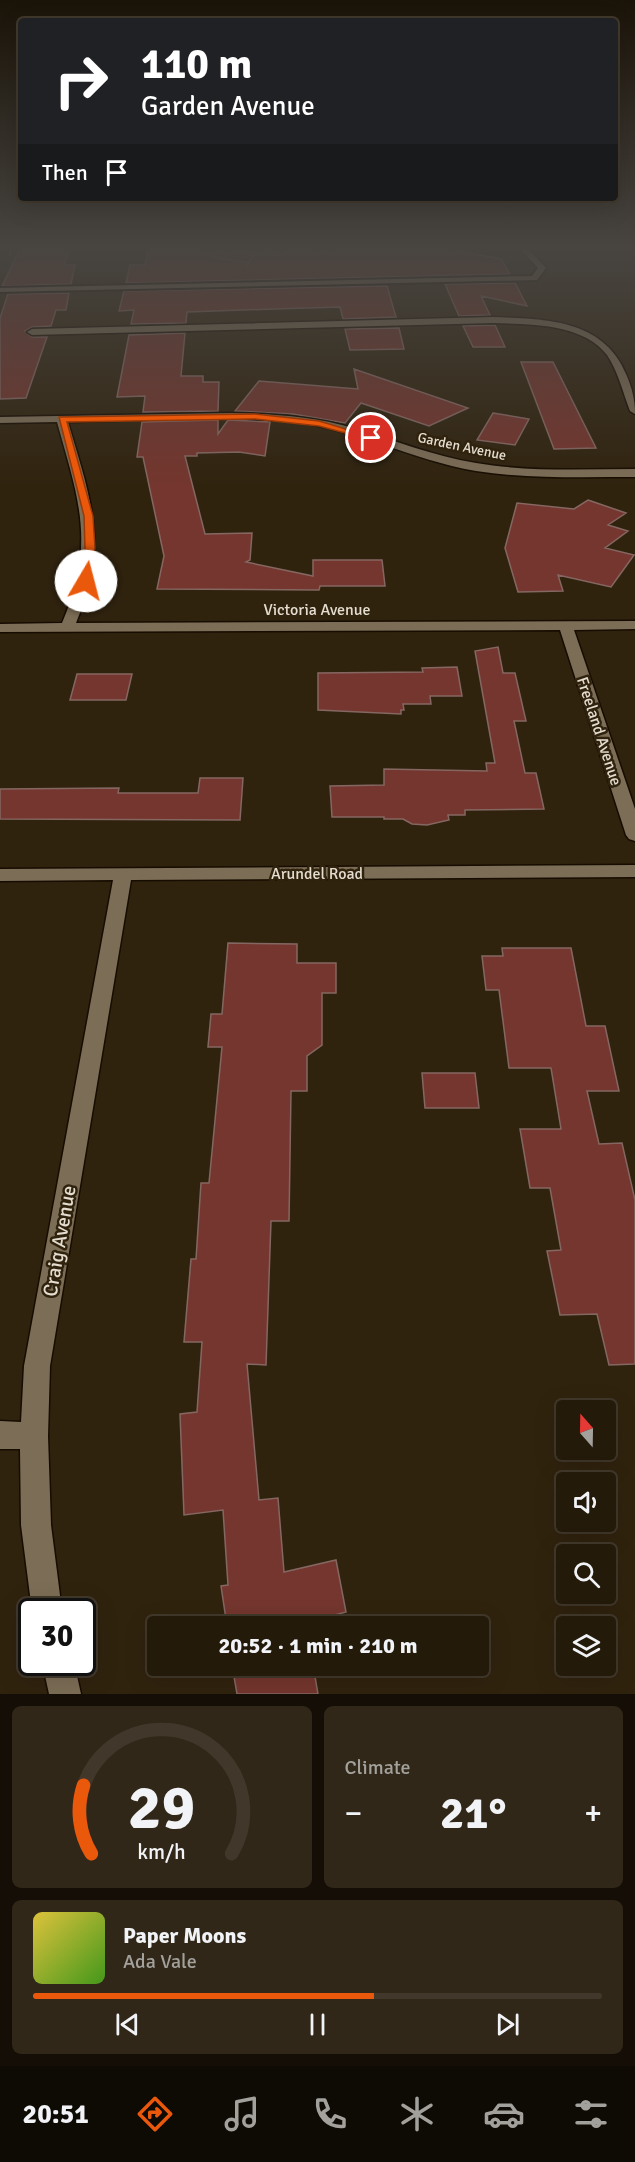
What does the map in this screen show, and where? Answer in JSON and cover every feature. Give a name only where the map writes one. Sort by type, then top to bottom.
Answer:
[{"type":"street","points":[[32,332],[184,328]]},
{"type":"street","points":[[563,328],[601,344],[609,352],[634,407]]},
{"type":"street","name":"Garden Avenue","points":[[0,420],[231,416],[288,418],[349,430],[416,453],[476,467],[544,473],[635,473]]},
{"type":"street","points":[[62,419],[88,516],[90,548],[86,581],[67,628]]},
{"type":"street","name":"Victoria Avenue","points":[[0,628],[635,625]]},
{"type":"street","name":"Freeland Avenue","points":[[566,626],[635,836]]},
{"type":"street","name":"Arundel Road","points":[[0,875],[635,871]]},
{"type":"street","name":"Craig Avenue","points":[[45,1598],[36,1525],[34,1436],[37,1366],[123,874]]},
{"type":"street","points":[[0,1435],[34,1436]]},
{"type":"street","points":[[61,1676],[65,1694]]},
{"type":"building","points":[[0,328],[30,328],[25,331],[32,337],[47,337],[26,398],[0,399]]},
{"type":"building","points":[[399,328],[404,349],[350,350],[345,329]]},
{"type":"building","points":[[464,328],[496,328],[505,347],[473,347]]},
{"type":"building","points":[[185,333],[181,376],[203,376],[203,382],[219,382],[218,411],[143,412],[145,396],[117,397],[129,335]]},
{"type":"building","points":[[521,362],[553,362],[596,448],[554,449]]},
{"type":"building","points":[[354,369],[468,408],[429,426],[361,403],[345,423],[293,414],[235,411],[259,381],[358,389]]},
{"type":"building","points":[[493,413],[529,419],[515,445],[477,440]]},
{"type":"building","points":[[218,420],[218,434],[228,420],[270,422],[265,456],[239,452],[197,453],[197,456],[185,456],[205,534],[252,533],[250,560],[246,562],[313,576],[313,560],[382,560],[385,586],[320,586],[319,590],[157,589],[164,556],[143,457],[137,457],[142,422]]},
{"type":"building","points":[[588,500],[626,513],[608,525],[628,531],[605,548],[634,555],[611,587],[558,575],[563,591],[518,592],[505,548],[517,503],[574,509]]},
{"type":"building","points":[[498,647],[503,673],[515,673],[526,721],[514,721],[525,773],[536,773],[544,809],[465,810],[465,815],[448,815],[449,820],[427,825],[412,824],[403,819],[384,819],[384,817],[332,817],[330,786],[384,785],[384,769],[487,771],[486,763],[495,763],[475,651]]},
{"type":"building","points":[[457,667],[462,696],[430,696],[431,704],[403,704],[404,710],[401,710],[401,714],[318,710],[318,673],[423,672],[422,668]]},
{"type":"building","points":[[77,674],[132,674],[126,700],[70,700]]},
{"type":"building","points":[[200,778],[243,778],[240,820],[0,819],[0,789],[119,788],[118,793],[198,793]]},
{"type":"building","points":[[228,943],[297,944],[297,963],[336,963],[336,993],[322,993],[322,1045],[307,1056],[307,1091],[291,1091],[289,1221],[271,1221],[266,1365],[247,1364],[259,1500],[278,1498],[284,1572],[336,1560],[346,1612],[331,1616],[226,1616],[221,1586],[228,1585],[223,1510],[184,1515],[180,1414],[197,1412],[202,1342],[184,1342],[191,1259],[196,1259],[201,1183],[209,1183],[222,1047],[208,1047],[211,1014],[222,1014]]},
{"type":"building","points":[[502,948],[571,948],[586,1026],[605,1026],[619,1091],[587,1091],[599,1144],[622,1143],[635,1200],[635,1364],[609,1365],[597,1314],[560,1315],[547,1251],[561,1250],[550,1188],[530,1188],[520,1129],[561,1129],[551,1068],[509,1068],[499,990],[486,990],[482,956],[503,956]]},
{"type":"building","points":[[422,1073],[475,1073],[479,1108],[425,1108]]},
{"type":"building","points":[[234,1676],[315,1676],[318,1694],[237,1694]]},
{"type":"route","points":[[86,581],[90,548],[88,516],[62,419],[231,416],[288,418],[349,430],[371,438]]}]
